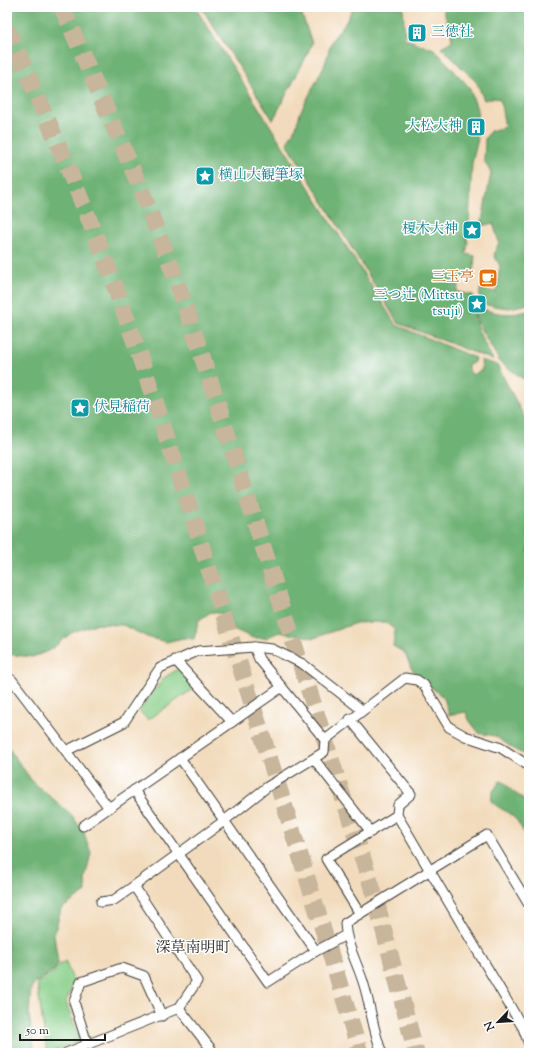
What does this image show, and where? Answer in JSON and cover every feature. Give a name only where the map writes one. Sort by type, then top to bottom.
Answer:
[{"type":"street","points":[[101,902],[114,900],[224,821],[267,787],[324,752],[325,740],[259,659],[254,647]]},
{"type":"street","points":[[66,751],[124,722],[160,668],[198,651],[254,647],[272,650],[303,664],[362,710]]},
{"type":"street","points":[[175,660],[232,722]]},
{"type":"street","points":[[7,678],[12,680],[109,808]]},
{"type":"street","points":[[325,740],[405,678],[417,680],[424,685],[449,728],[465,736],[501,748],[529,766]]},
{"type":"street","points":[[83,826],[282,687]]},
{"type":"street","points":[[350,720],[411,794],[398,805],[398,815],[523,1028],[529,1044]]},
{"type":"street","points":[[180,758],[316,951]]},
{"type":"street","points":[[314,759],[371,832]]},
{"type":"street","points":[[134,790],[268,982],[316,951],[346,935]]},
{"type":"street","points":[[360,914],[326,859],[398,815]]},
{"type":"street","points":[[382,1053],[376,1038],[364,985],[346,935],[345,923],[487,836],[529,905]]},
{"type":"street","points":[[66,1053],[87,1043],[105,1039],[179,1008],[197,981],[134,886]]},
{"type":"street","points":[[87,1043],[74,1002],[81,982],[122,968],[144,976],[162,1016]]},
{"type":"street","points":[[179,1008],[214,1053]]},
{"type":"green space","points":[[7,7],[195,7],[396,325],[475,358],[474,362],[467,366],[472,375],[482,370],[481,360],[497,365],[529,426],[528,756],[517,751],[495,736],[479,733],[469,720],[466,712],[449,715],[444,698],[418,676],[411,668],[405,653],[393,646],[395,630],[385,622],[356,623],[314,638],[279,632],[266,638],[253,638],[231,628],[228,615],[211,612],[199,620],[194,639],[183,638],[166,642],[147,637],[123,625],[95,624],[71,633],[49,651],[32,657],[7,654]]},
{"type":"green space","points":[[201,7],[302,7],[302,15],[312,43],[273,120]]},
{"type":"green space","points":[[353,7],[403,7],[405,39],[434,49],[469,87],[478,112],[476,120],[471,125],[478,139],[472,163],[469,223],[466,234],[468,243],[466,254],[475,256],[473,276],[470,279],[460,277],[457,292],[473,295],[475,322],[493,360],[398,323],[287,143],[296,127],[300,113],[325,64],[332,40],[346,22]]},
{"type":"green space","points":[[444,7],[529,7],[529,304],[509,308],[479,304],[480,289],[496,292],[500,266],[494,255],[499,242],[493,223],[481,226],[491,173],[484,160],[485,139],[490,131],[505,127],[500,99],[494,98],[484,100],[477,83],[441,47],[452,41],[450,28],[443,10]]},
{"type":"green space","points":[[476,307],[502,314],[529,311],[529,383],[500,362],[479,326],[475,315]]},
{"type":"green space","points":[[179,668],[196,687],[148,720],[139,711],[164,678]]},
{"type":"green space","points":[[7,746],[32,781],[71,814],[84,833],[91,853],[85,878],[86,892],[61,909],[54,935],[58,963],[54,970],[36,982],[31,988],[29,1015],[35,1053],[7,1053]]},
{"type":"green space","points":[[500,781],[504,782],[512,791],[525,800],[529,795],[529,839],[515,818],[491,801],[492,793]]},
{"type":"green space","points":[[65,961],[74,982],[66,1002],[79,1037],[75,1043],[47,1053],[37,983],[54,972],[59,965]]},
{"type":"tunnel","points":[[62,7],[137,180],[173,271],[205,365],[375,897],[416,1053]]},
{"type":"tunnel","points":[[7,29],[79,194],[118,295],[143,367],[288,819],[360,1053]]},
{"type":"place","name":"三徳社","points":[[417,33]]},
{"type":"place","name":"大松大神","points":[[476,127]]},
{"type":"place","name":"横山大観筆塚","points":[[205,176]]},
{"type":"place","name":"榎木大神","points":[[472,230]]},
{"type":"place","name":"三玉亭","points":[[488,278]]},
{"type":"place","name":"三つ辻 (Mittsu tsuji)","points":[[477,304]]},
{"type":"place","name":"伏見稲荷","points":[[80,408]]},
{"type":"district","name":"深草南明町","points":[[193,948]]}]
